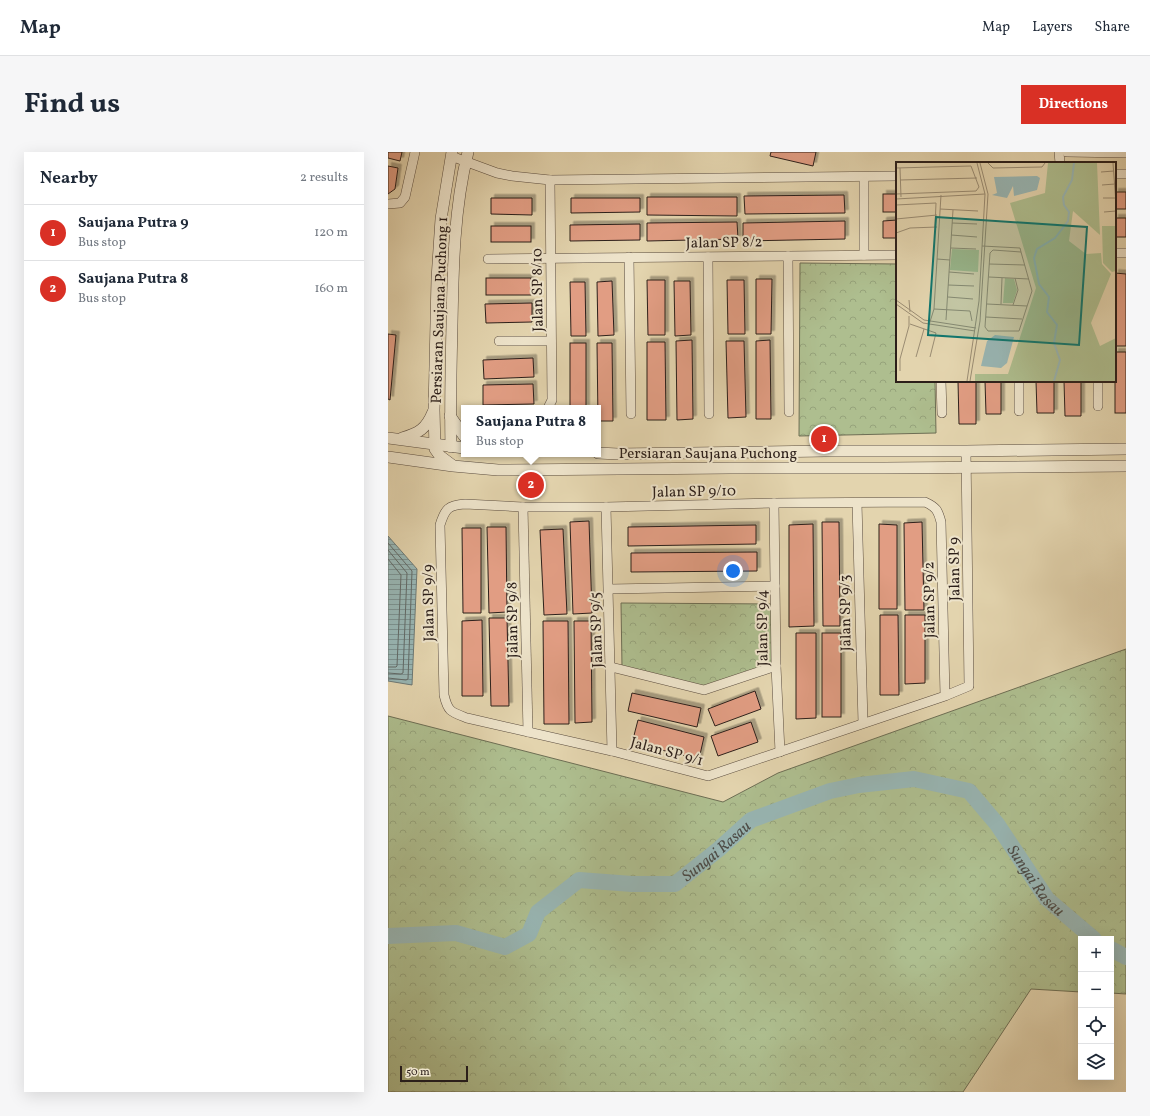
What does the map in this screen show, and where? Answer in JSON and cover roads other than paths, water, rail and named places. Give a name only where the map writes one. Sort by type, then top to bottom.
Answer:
[{"type":"street","points":[[388,204],[400,203],[404,197],[415,152]]},
{"type":"street","points":[[1059,152],[1060,162]]},
{"type":"street","points":[[1067,152],[1126,153]]},
{"type":"street","points":[[451,154],[467,157],[497,174],[550,180],[896,176]]},
{"type":"street","name":"Persiaran Saujana Puchong 1","points":[[435,445],[434,410],[440,219],[451,154]]},
{"type":"street","name":"Persiaran Saujana Puchong 1","points":[[451,447],[450,416],[456,221],[467,157]]},
{"type":"street","points":[[864,177],[864,255]]},
{"type":"street","name":"Jalan SP 8/10","points":[[550,180],[550,404]]},
{"type":"street","name":"Jalan SP 8/2","points":[[488,259],[896,255]]},
{"type":"street","points":[[788,256],[790,412]]},
{"type":"street","points":[[629,257],[631,414]]},
{"type":"street","points":[[708,257],[709,414]]},
{"type":"street","points":[[499,341],[551,341]]},
{"type":"street","points":[[941,382],[942,413]]},
{"type":"street","points":[[1019,382],[1019,411]]},
{"type":"street","points":[[1098,382],[1098,406]]},
{"type":"street","points":[[400,439],[415,434],[428,423],[434,410]]},
{"type":"street","points":[[450,416],[461,432]]},
{"type":"street","points":[[388,438],[461,448]]},
{"type":"street","points":[[435,445],[435,449],[440,456],[453,466]]},
{"type":"street","points":[[418,461],[429,460],[440,456],[447,452],[451,447]]},
{"type":"street","name":"Persiaran Saujana Puchong","points":[[601,453],[1126,449]]},
{"type":"street","name":"Jalan SP 9","points":[[966,451],[969,686]]},
{"type":"street","name":"Persiaran Saujana Puchong","points":[[388,457],[453,466],[498,470],[1126,466]]},
{"type":"street","name":"Jalan SP 9/10","points":[[455,504],[524,507],[606,507],[774,503],[925,502],[933,506]]},
{"type":"street","name":"Jalan SP 9/4","points":[[774,503],[776,666],[780,752]]},
{"type":"street","name":"Jalan SP 9/3","points":[[857,503],[862,723]]},
{"type":"street","name":"Jalan SP 9/9","points":[[446,706],[444,695],[440,525],[447,509],[455,504]]},
{"type":"street","name":"Jalan SP 9/2","points":[[933,506],[939,512],[941,522],[945,696]]},
{"type":"street","name":"Jalan SP 9/8","points":[[524,507],[528,732]]},
{"type":"street","name":"Jalan SP 9/5","points":[[606,507],[612,752]]},
{"type":"street","points":[[609,590],[775,586]]},
{"type":"street","points":[[611,667],[704,690],[776,666]]},
{"type":"street","name":"Jalan SP 9/1","points":[[446,706],[453,713],[467,718],[708,776],[945,696],[969,686]]},
{"type":"water","points":[[388,536],[417,569],[412,685],[388,681]]},
{"type":"waterway","name":"Sungai Rasau","points":[[388,936],[456,933],[505,947],[529,934],[538,912],[579,880],[632,884],[675,884],[719,849],[751,820],[830,791],[859,785],[914,779],[969,791],[997,824],[1047,899],[1090,936]]},
{"type":"waterway","name":"Sungai Rasau","points":[[1114,951],[1126,957]]},
{"type":"place","name":"Saujana Putra 9","points":[[824,439]]},
{"type":"place","name":"Saujana Putra 8","points":[[531,485]]}]
